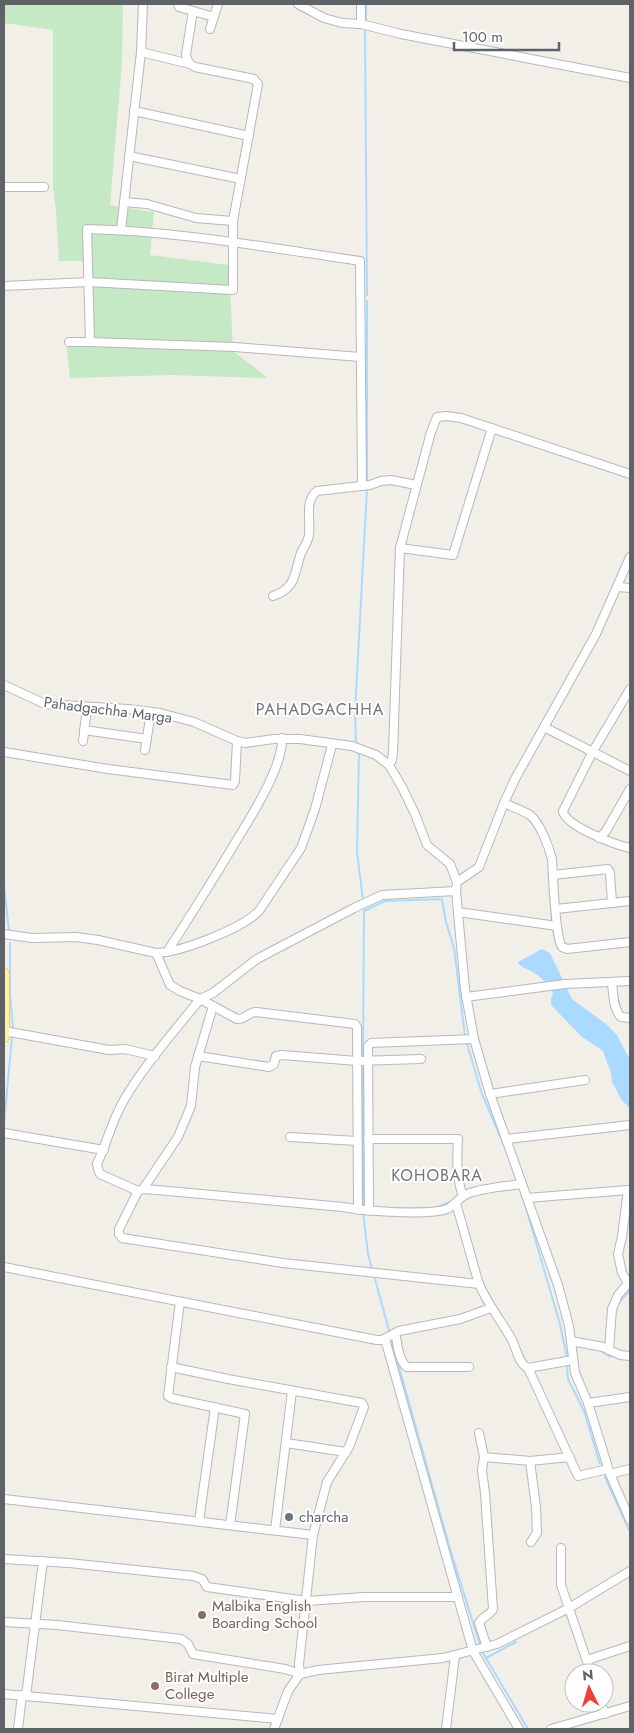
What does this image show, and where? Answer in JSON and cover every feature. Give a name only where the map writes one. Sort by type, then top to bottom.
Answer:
[{"type":"main road","points":[[4,974],[4,1036]]},
{"type":"street","points":[[121,230],[141,52],[143,4]]},
{"type":"street","points":[[178,4],[179,7],[214,17]]},
{"type":"street","points":[[210,29],[218,4]]},
{"type":"street","points":[[298,4],[324,18],[342,24],[361,24],[408,35],[630,78]]},
{"type":"street","points":[[361,4],[361,24]]},
{"type":"street","points":[[190,64],[186,54],[193,11]]},
{"type":"street","points":[[4,286],[89,282],[233,290],[233,221],[258,87],[257,81],[141,52]]},
{"type":"street","points":[[134,111],[249,136]]},
{"type":"street","points":[[129,156],[241,179]]},
{"type":"street","points":[[4,188],[44,186]]},
{"type":"street","points":[[124,202],[147,204],[196,218],[233,221]]},
{"type":"street","points":[[90,342],[87,229],[121,230],[233,242],[360,261],[360,358],[366,486]]},
{"type":"street","points":[[69,342],[236,348],[360,358]]},
{"type":"street","points":[[389,765],[393,752],[400,548],[416,485],[437,417],[461,418],[630,474]]},
{"type":"street","points":[[400,548],[453,555],[492,428]]},
{"type":"street","points":[[273,596],[290,585],[295,577],[309,534],[308,524],[311,497],[314,493],[321,490],[366,486],[381,480],[416,485]]},
{"type":"street","points":[[629,1516],[609,1472],[588,1402],[575,1373],[569,1326],[558,1285],[490,1094],[474,1039],[466,997],[456,891],[457,882],[479,867],[504,803],[544,726],[580,665],[618,587],[630,557]]},
{"type":"street","points":[[618,587],[630,588]]},
{"type":"street","name":"Pahadgachha Marga","points":[[4,685],[45,704],[151,712],[194,722],[245,743],[282,738],[365,750],[376,755],[389,765],[415,814],[426,845],[450,864],[457,882]]},
{"type":"street","points":[[630,689],[593,751],[563,811],[566,817],[599,838],[618,846],[630,848]]},
{"type":"street","points":[[83,741],[87,707]]},
{"type":"street","points":[[145,750],[151,712]]},
{"type":"street","points":[[544,726],[630,771]]},
{"type":"street","points":[[84,730],[147,739]]},
{"type":"street","points":[[167,952],[257,807],[277,764],[282,748],[282,738]]},
{"type":"street","points":[[4,752],[108,769],[233,784],[237,741]]},
{"type":"street","points":[[4,934],[32,938],[98,940],[156,953],[181,949],[251,918],[259,911],[301,848],[315,809],[332,745]]},
{"type":"street","points":[[599,838],[606,831],[630,789]]},
{"type":"street","points":[[504,803],[530,815],[549,850],[552,859],[559,943],[564,949],[630,942]]},
{"type":"street","points":[[553,875],[608,869],[610,873],[612,903]]},
{"type":"street","points":[[456,891],[382,895],[257,960],[213,993],[200,999],[155,1056],[124,1100],[116,1114],[104,1150],[97,1164],[98,1169],[100,1174],[141,1190],[369,1211],[436,1211],[448,1209],[463,1196],[473,1192],[522,1184]]},
{"type":"street","points":[[556,909],[630,901]]},
{"type":"street","points":[[458,912],[557,926]]},
{"type":"street","points":[[156,953],[170,985],[240,1019],[250,1012],[256,1012],[355,1024],[357,1027],[358,1210]]},
{"type":"street","points":[[466,997],[565,984],[630,981]]},
{"type":"street","points":[[612,982],[618,1015],[621,1018],[630,1018]]},
{"type":"street","points":[[213,1006],[198,1056],[191,1106],[178,1137],[141,1190],[119,1229],[119,1234],[122,1238],[282,1263],[479,1284]]},
{"type":"street","points":[[4,1031],[109,1050],[125,1049],[155,1056]]},
{"type":"street","points":[[369,1211],[368,1046],[370,1044],[474,1039]]},
{"type":"street","points":[[198,1056],[269,1067],[274,1064],[276,1056],[282,1054],[357,1061],[421,1059]]},
{"type":"street","points":[[490,1094],[585,1080]]},
{"type":"street","points":[[507,1139],[630,1125]]},
{"type":"street","points":[[4,1133],[104,1150]]},
{"type":"street","points":[[290,1137],[358,1141]]},
{"type":"street","points":[[368,1139],[458,1139],[457,1163],[460,1188],[463,1196]]},
{"type":"street","points":[[527,1198],[628,1190],[618,1254],[622,1274],[629,1282],[618,1295],[612,1308],[609,1350]]},
{"type":"street","points":[[456,1203],[479,1284],[512,1340],[522,1364],[528,1368],[578,1476],[630,1469]]},
{"type":"street","points":[[4,1266],[377,1340],[385,1339],[399,1331],[460,1319],[492,1308]]},
{"type":"street","points":[[180,1302],[168,1388],[169,1397],[245,1414],[230,1525]]},
{"type":"street","points":[[395,1334],[401,1358],[404,1366],[407,1368],[469,1368]]},
{"type":"street","points":[[385,1339],[473,1651],[520,1729]]},
{"type":"street","points":[[570,1341],[603,1347],[620,1355],[630,1356]]},
{"type":"street","points":[[528,1368],[573,1360]]},
{"type":"street","points":[[171,1367],[362,1403],[364,1410],[346,1452],[328,1482],[313,1534],[299,1664],[300,1674],[288,1691],[274,1729]]},
{"type":"street","points":[[275,1530],[292,1391]]},
{"type":"street","points":[[588,1402],[630,1397]]},
{"type":"street","points":[[199,1521],[215,1407]]},
{"type":"street","points":[[480,1433],[484,1457],[482,1470],[493,1609],[479,1623],[487,1648]]},
{"type":"street","points":[[286,1443],[346,1452]]},
{"type":"street","points":[[484,1457],[530,1461],[570,1458]]},
{"type":"street","points":[[530,1461],[536,1507],[537,1533],[531,1542]]},
{"type":"street","points":[[4,1499],[313,1534]]},
{"type":"street","points":[[561,1548],[561,1586],[588,1663]]},
{"type":"street","points":[[4,1559],[43,1561],[193,1576],[202,1579],[207,1587],[307,1601],[458,1597]]},
{"type":"street","points":[[18,1729],[36,1624],[43,1561]]},
{"type":"street","points":[[4,1622],[57,1625],[182,1639],[188,1644],[193,1654],[285,1669],[300,1674],[318,1670],[417,1662],[455,1656],[487,1648],[569,1608],[630,1571]]},
{"type":"street","points":[[587,1660],[630,1646]]},
{"type":"street","points":[[446,1729],[455,1656]]},
{"type":"street","points":[[4,1694],[278,1719]]},
{"type":"street","points":[[551,1729],[630,1706]]},
{"type":"green space","points":[[4,4],[123,4],[122,63],[110,205],[154,212],[150,255],[229,265],[233,351],[268,378],[171,375],[70,378],[66,341],[89,342],[88,261],[59,261],[53,189],[53,30],[4,23]]},
{"type":"water","points":[[542,949],[550,953],[572,999],[606,1024],[617,1035],[630,1060],[630,1109],[621,1099],[612,1082],[611,1073],[603,1051],[582,1037],[551,1005],[553,994],[544,981],[519,964],[518,962]]},
{"type":"waterway","points":[[366,4],[366,20]]},
{"type":"waterway","points":[[365,31],[367,295]]},
{"type":"waterway","points":[[367,301],[367,483]]},
{"type":"waterway","points":[[356,743],[355,713],[367,488]]},
{"type":"waterway","points":[[359,752],[357,852],[363,900]]},
{"type":"waterway","points":[[4,886],[9,931]]},
{"type":"waterway","points":[[363,1059],[364,911],[385,901],[442,899],[446,922],[454,948],[465,1036]]},
{"type":"waterway","points":[[10,943],[10,993],[13,1029]]},
{"type":"waterway","points":[[4,1123],[12,1038]]},
{"type":"waterway","points":[[467,1044],[482,1094],[507,1152],[517,1182]]},
{"type":"waterway","points":[[363,1064],[363,1207]]},
{"type":"waterway","points":[[4,1161],[4,1170]]},
{"type":"waterway","points":[[521,1191],[560,1324],[567,1357]]},
{"type":"waterway","points":[[438,1207],[452,1201]]},
{"type":"waterway","points":[[388,1208],[431,1208]]},
{"type":"waterway","points":[[363,1212],[368,1254],[372,1269]]},
{"type":"waterway","points":[[375,1279],[390,1334]]},
{"type":"waterway","points":[[618,1303],[630,1291]]},
{"type":"waterway","points":[[613,1340],[613,1349]]},
{"type":"waterway","points":[[392,1342],[450,1549],[480,1645]]},
{"type":"waterway","points":[[577,1346],[600,1350],[610,1357]]},
{"type":"waterway","points":[[567,1367],[568,1379],[584,1411],[600,1464]]},
{"type":"waterway","points":[[605,1477],[630,1532]]},
{"type":"waterway","points":[[486,1658],[516,1642]]},
{"type":"waterway","points":[[483,1653],[528,1729]]},
{"type":"place","name":"charcha","points":[[289,1517]]},
{"type":"place","name":"Malbika English Boarding School","points":[[202,1615]]},
{"type":"place","name":"Birat Multiple College","points":[[155,1686]]},
{"type":"district","name":"PAHADGACHHA","points":[[320,709]]},
{"type":"district","name":"KOHOBARA","points":[[437,1175]]}]
